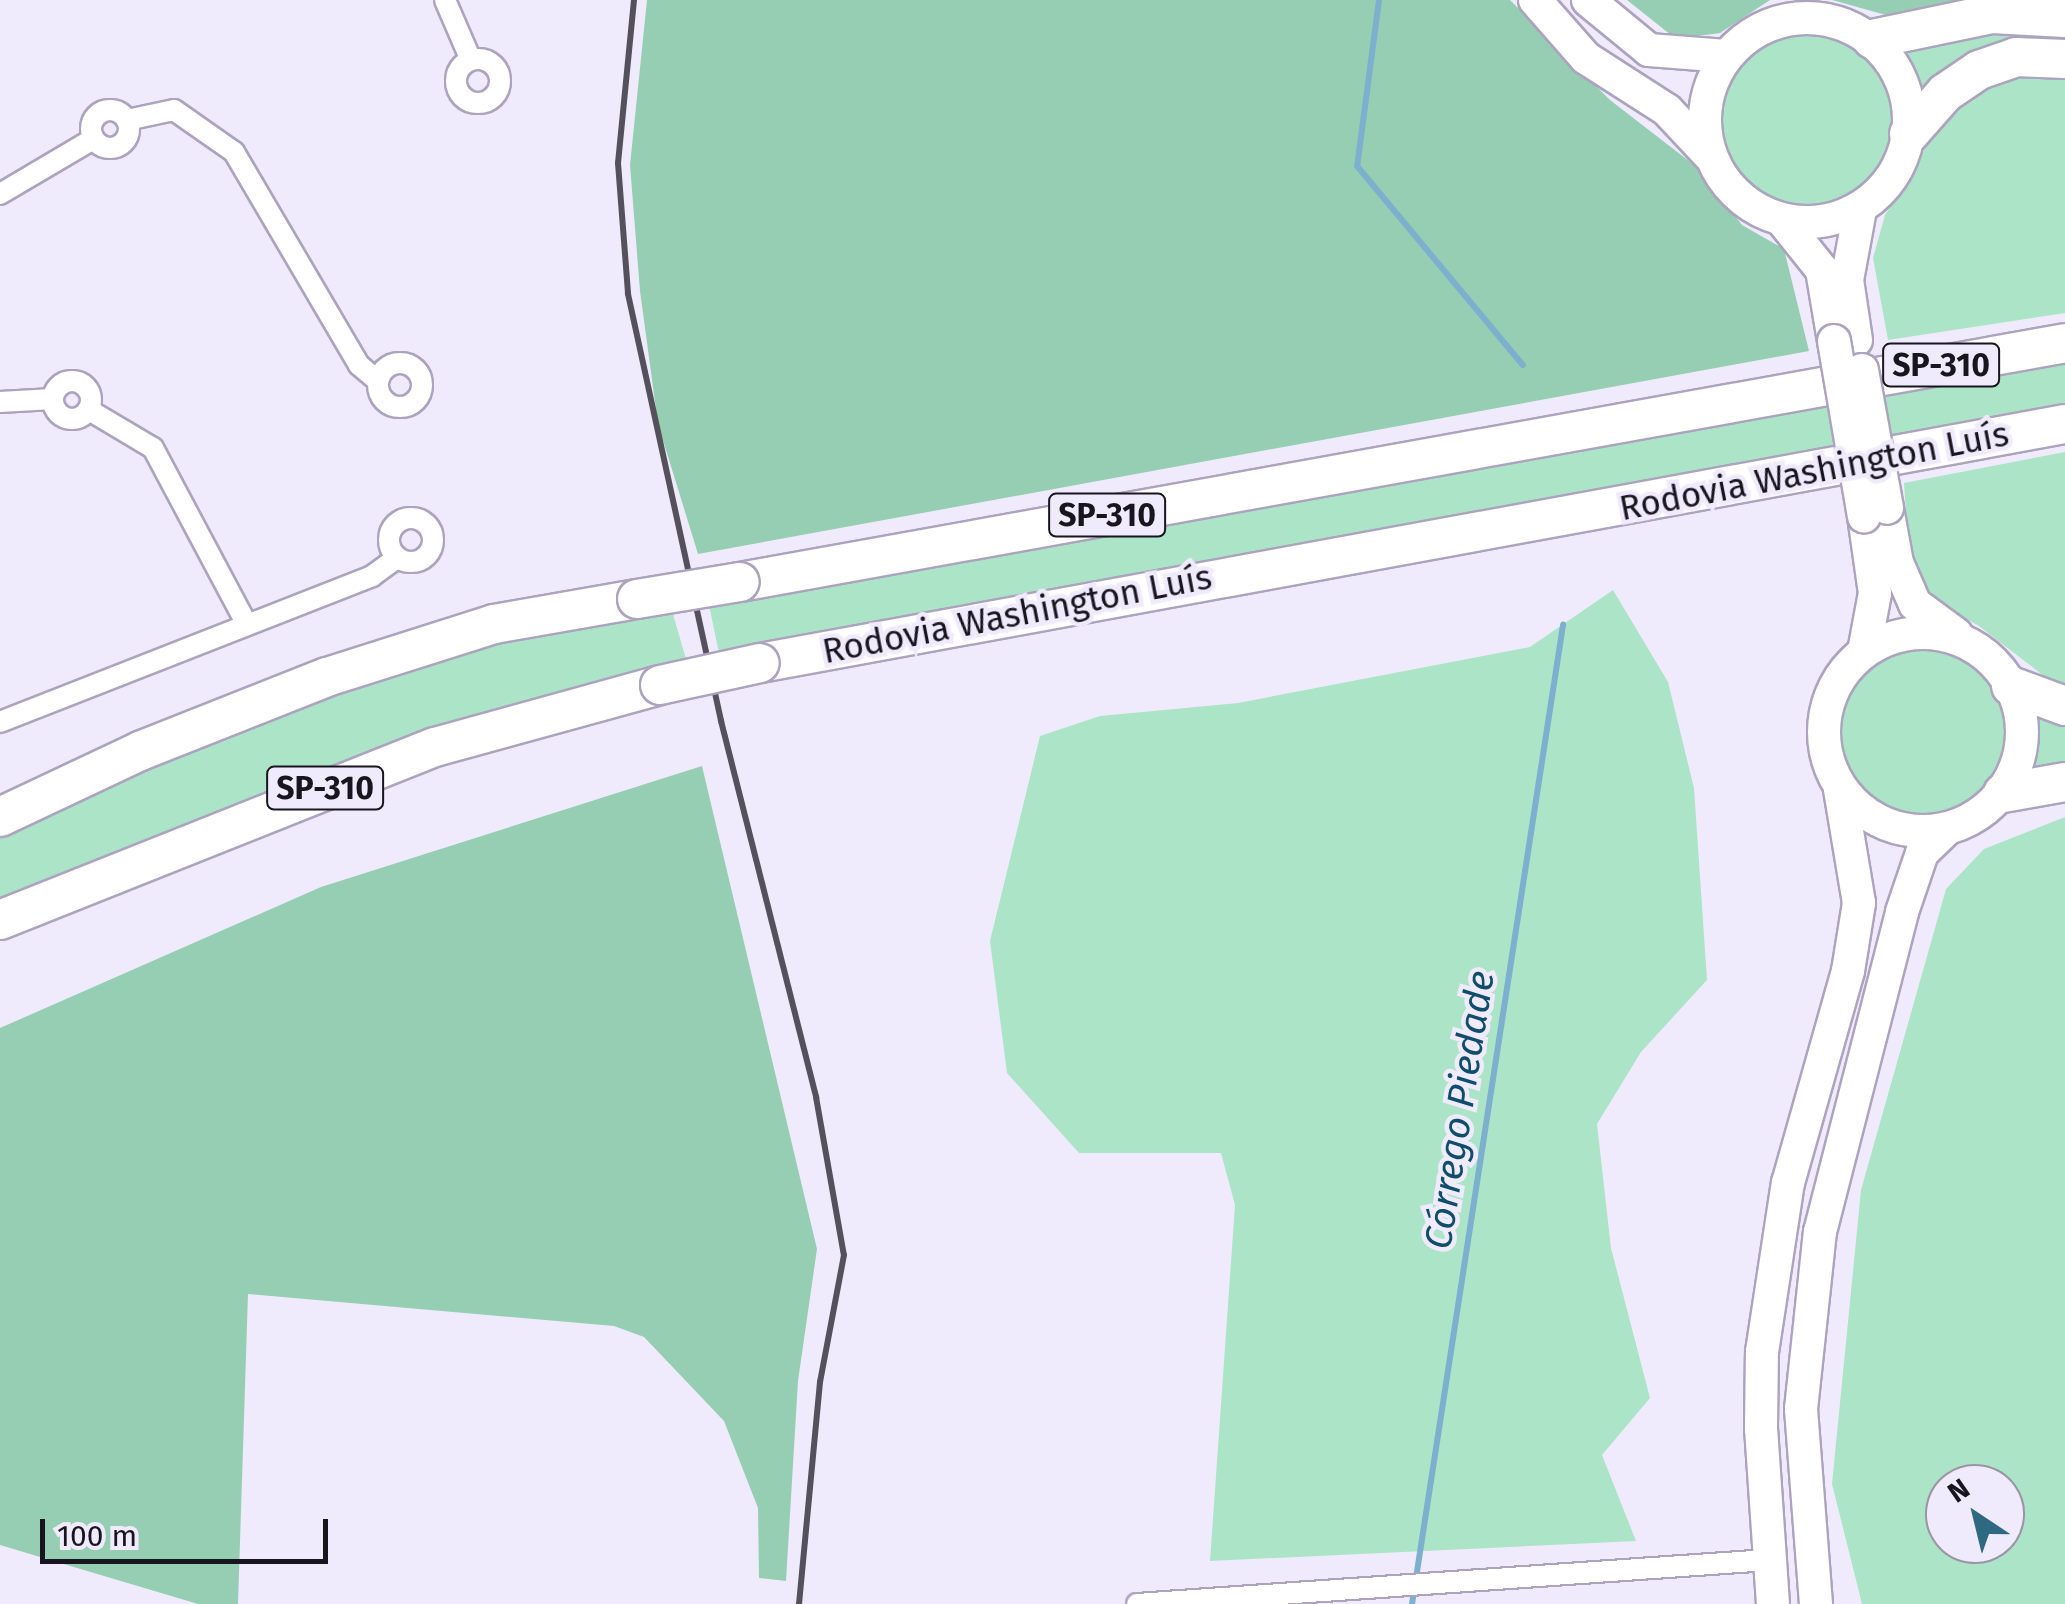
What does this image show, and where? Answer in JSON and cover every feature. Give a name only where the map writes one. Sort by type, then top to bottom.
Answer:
[{"type":"highway","points":[[1872,39],[1992,14],[2065,18]]},
{"type":"highway","points":[[1909,134],[1945,93],[1979,70],[2016,58],[2065,59]]},
{"type":"highway","points":[[1817,387],[2065,324]]},
{"type":"highway","name":"SP-310","points":[[0,817],[156,745],[376,661],[494,624],[2065,342]]},
{"type":"highway","name":"Rodovia Washington Luís","points":[[0,920],[435,747],[660,685],[760,663],[2065,424]]},
{"type":"highway","points":[[1835,465],[2065,440]]},
{"type":"highway","points":[[2011,686],[2065,706]]},
{"type":"highway","points":[[2003,793],[2065,782]]},
{"type":"main road","points":[[1535,0],[1586,58],[1667,110],[1711,158],[1727,186],[1782,220],[1822,270],[1846,340],[1876,512],[1875,592],[1864,652],[1828,701],[1827,761],[1840,789],[1859,904],[1848,971],[1807,1103],[1771,1276],[1760,1429],[1773,1604]]},
{"type":"main road","points":[[1588,0],[1649,50],[1726,56]]},
{"type":"main road","points":[[1711,158],[1706,105],[1726,56],[1750,34],[1796,18],[1844,23],[1872,39],[1895,66],[1908,98],[1909,134],[1898,168],[1860,210],[1847,280],[1846,340]]},
{"type":"main road","points":[[1782,220],[1814,222],[1860,210]]},
{"type":"main road","points":[[1816,1604],[1801,1409],[1820,1232],[1902,912],[1922,853],[1946,830],[1987,810],[2003,793],[2024,736],[2011,686],[1988,656],[1915,604],[1876,512]]},
{"type":"main road","points":[[1864,652],[1926,632],[1968,643]]},
{"type":"main road","points":[[1840,789],[1876,821],[1898,829],[1946,830]]},
{"type":"street","points":[[445,0],[471,60]]},
{"type":"street","points":[[0,194],[93,139],[107,148],[123,144],[127,120],[174,110],[234,152],[359,365],[378,381]]},
{"type":"street","points":[[52,399],[61,384],[78,382],[90,393],[89,410]]},
{"type":"street","points":[[0,402],[52,399]]},
{"type":"street","points":[[52,399],[66,419],[89,410]]},
{"type":"street","points":[[89,410],[153,448],[245,620]]},
{"type":"street","points":[[0,722],[245,620],[372,576],[398,558]]},
{"type":"street","points":[[1137,1604],[1378,1584],[1768,1560]]},
{"type":"green space","points":[[647,0],[1510,0],[1610,100],[1698,168],[1742,225],[1784,249],[1809,351],[698,554],[658,424],[640,291],[630,165]]},
{"type":"green space","points":[[1627,0],[1770,0],[1720,33],[1676,39]]},
{"type":"green space","points":[[1832,0],[1969,0],[1893,17]]},
{"type":"green space","points":[[2065,25],[2065,53],[1921,97],[1908,62],[1890,42]]},
{"type":"green space","points":[[1806,26],[1841,33],[1871,54],[1892,84],[1899,119],[1892,154],[1871,184],[1841,205],[1806,212],[1771,205],[1741,184],[1720,154],[1713,119],[1720,84],[1741,54],[1771,33]]},
{"type":"green space","points":[[2065,68],[2065,313],[1888,340],[1873,258],[1885,215],[1913,172],[1925,139],[1984,79]]},
{"type":"green space","points":[[2065,354],[2065,412],[739,653],[719,653],[709,605]]},
{"type":"green space","points":[[2065,452],[2065,692],[1979,626],[1937,603],[1909,558],[1904,483]]},
{"type":"green space","points":[[1613,590],[1668,682],[1694,788],[1707,980],[1641,1052],[1597,1124],[1611,1248],[1650,1398],[1602,1455],[1636,1541],[1210,1561],[1235,1205],[1221,1153],[1079,1153],[1007,1073],[990,941],[1040,736],[1100,716],[1238,703],[1530,647]]},
{"type":"green space","points":[[670,604],[686,659],[0,908],[0,828],[402,664]]},
{"type":"green space","points":[[1924,641],[1959,648],[1988,668],[2008,697],[2015,732],[2008,767],[1988,796],[1959,816],[1924,823],[1889,816],[1860,796],[1840,767],[1833,732],[1840,697],[1860,668],[1889,648]]},
{"type":"green space","points":[[2022,700],[2065,712],[2065,777],[2017,778],[2028,735]]},
{"type":"green space","points":[[702,766],[817,1249],[798,1381],[786,1581],[759,1578],[758,1508],[724,1421],[644,1337],[614,1326],[248,1294],[238,1604],[198,1604],[0,1545],[0,1028],[321,887]]},
{"type":"green space","points":[[2065,817],[2065,1604],[1862,1604],[1832,1484],[1861,1190],[1946,889],[1984,849]]},
{"type":"waterway","name":"Córrego Piedade","points":[[1379,0],[1357,166],[1523,365]]},
{"type":"waterway","name":"Córrego Piedade","points":[[1412,1604],[1563,625]]},
{"type":"railway","points":[[634,0],[618,163],[628,294],[721,721],[816,1097],[844,1255],[820,1382],[799,1604]]}]
